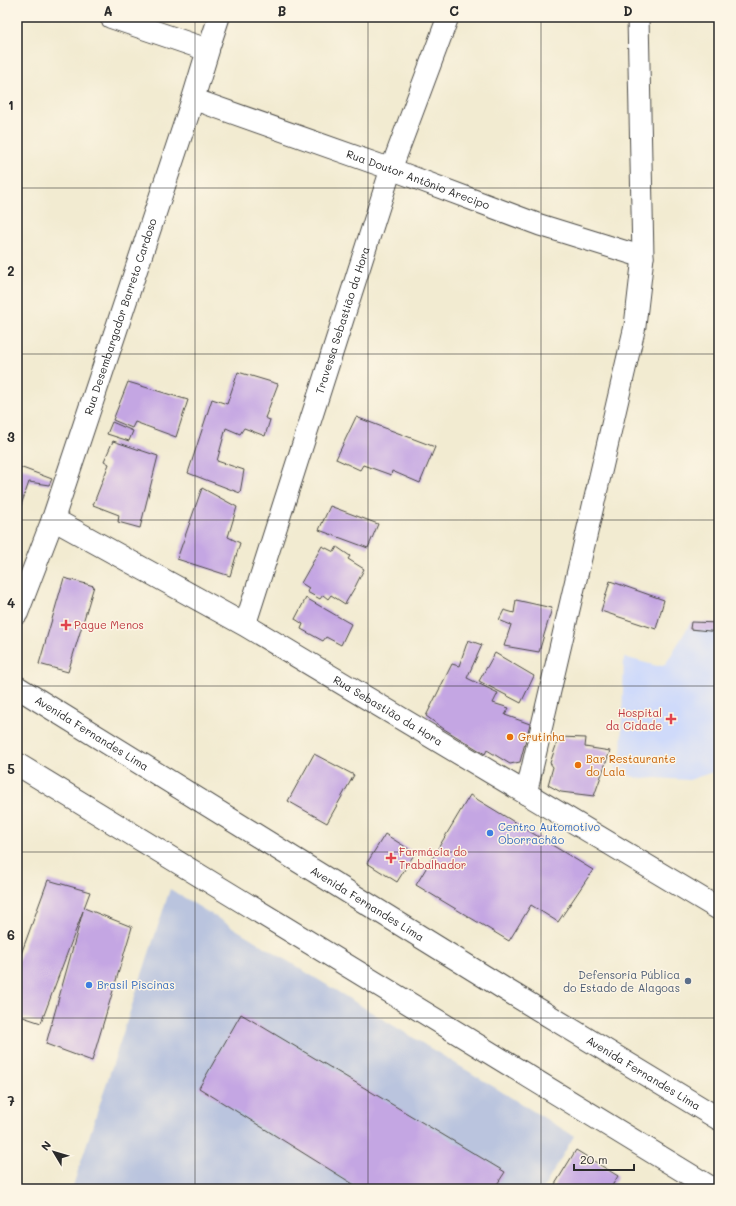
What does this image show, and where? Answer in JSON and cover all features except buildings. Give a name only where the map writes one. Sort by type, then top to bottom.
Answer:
[{"type":"main road","points":[[111,17],[208,50]]},
{"type":"main road","name":"Rua Desembargador Barreto Cardoso","points":[[17,613],[53,519],[208,50]]},
{"type":"main road","name":"Rua Sebastião da Hora","points":[[53,519],[244,625],[719,909]]},
{"type":"main road","name":"Avenida Fernandes Lima","points":[[17,688],[508,991],[719,1118]]},
{"type":"main road","points":[[17,764],[713,1189]]},
{"type":"street","name":"Rua Desembargador Barreto Cardoso","points":[[208,50],[218,17]]},
{"type":"street","name":"Travessa Sebastião da Hora","points":[[244,625],[391,169],[448,17]]},
{"type":"street","points":[[526,794],[635,326],[643,257],[638,17]]},
{"type":"street","name":"Rua Doutor Antônio Arecipo","points":[[193,99],[391,169],[540,225],[643,257]]},
{"type":"shaded area","name":"Hospital da Cidade","points":[[691,622],[719,623],[719,770],[689,780],[656,778],[643,779],[614,772],[616,760],[621,758],[624,657],[657,666],[665,665]]},
{"type":"shaded area","points":[[170,889],[574,1136],[543,1189],[72,1189]]},
{"type":"place","name":"Pague Menos","points":[[66,625]]},
{"type":"place","name":"Hospital da Cidade","points":[[671,719]]},
{"type":"place","name":"Grutinha","points":[[510,737]]},
{"type":"place","name":"Bar Restaurante do Lala","points":[[578,765]]},
{"type":"place","name":"Centro Automotivo Oborrachão","points":[[490,833]]},
{"type":"place","name":"Farmácia do Trabalhador","points":[[391,858]]},
{"type":"place","name":"Defensoria Pública do Estado de Alagoas","points":[[688,981]]},
{"type":"place","name":"Brasil Piscinas","points":[[89,985]]}]
